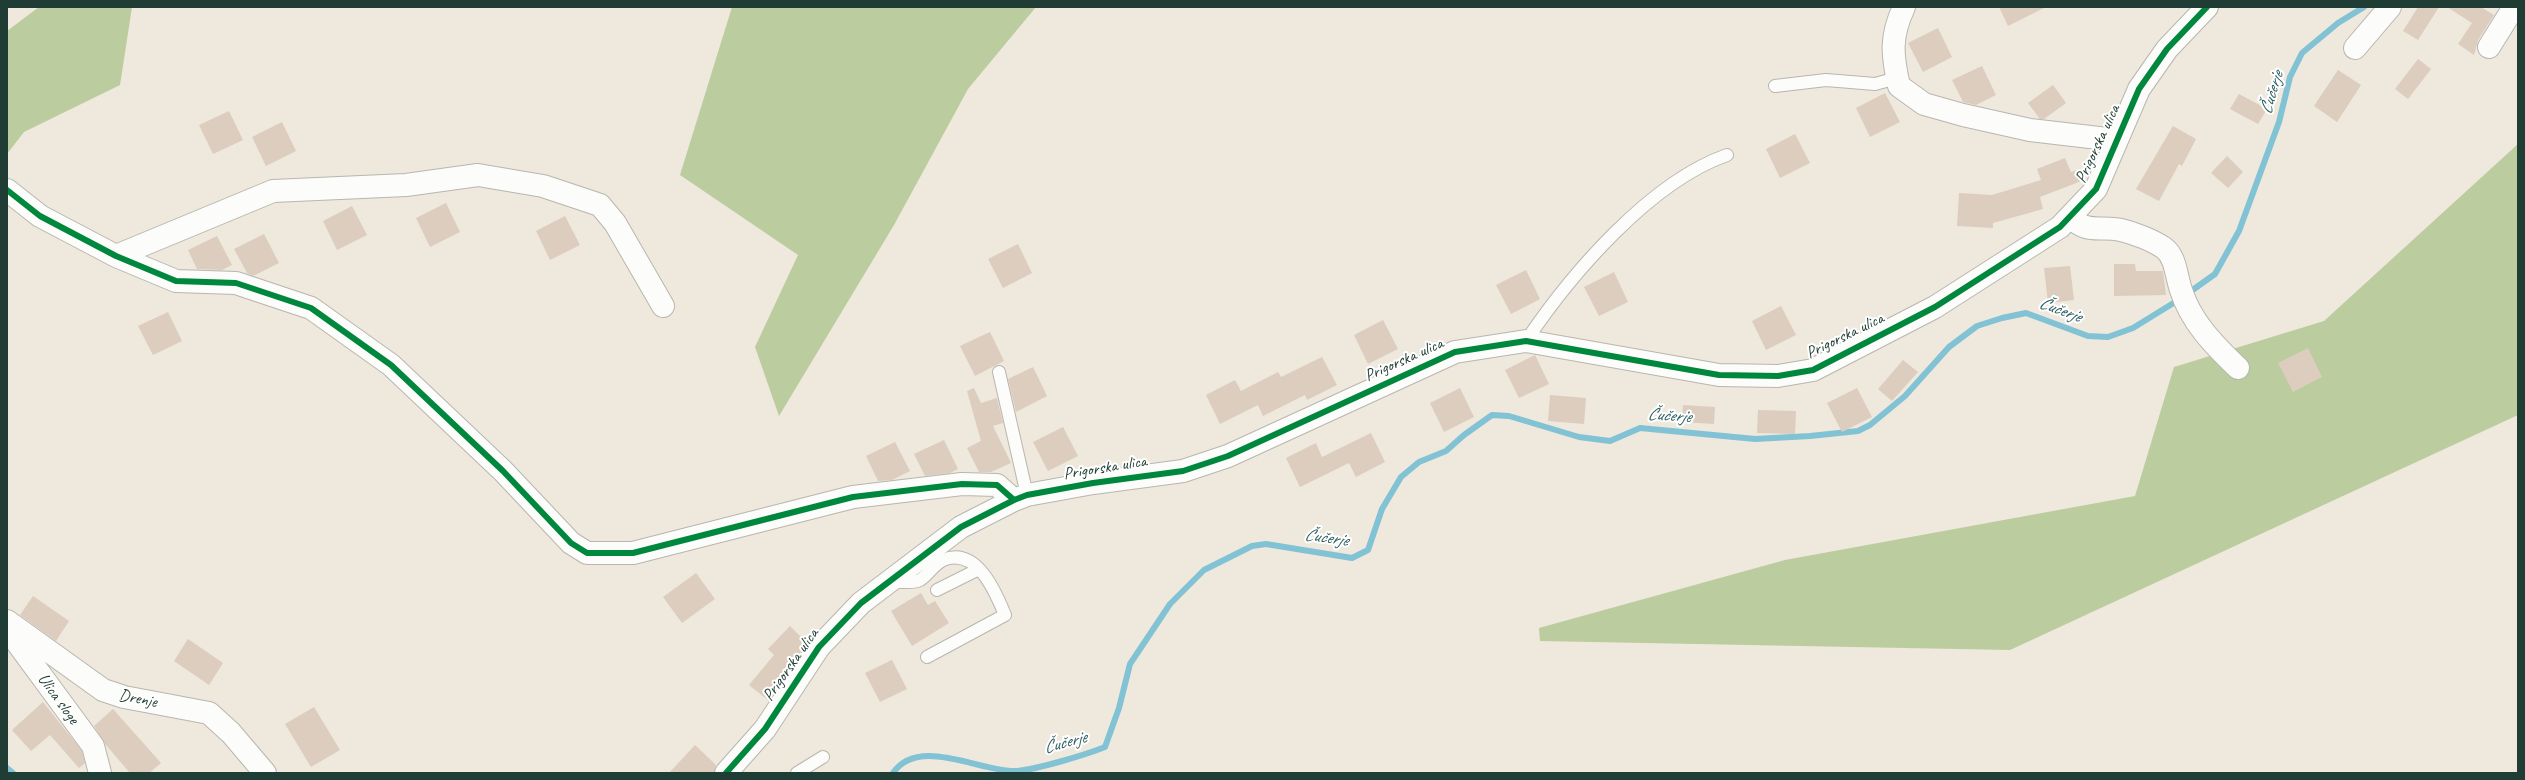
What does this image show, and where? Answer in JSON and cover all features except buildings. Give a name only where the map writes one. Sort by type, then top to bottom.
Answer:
[{"type":"street","points":[[1904,7],[1896,24],[1892,59],[1899,86],[1924,104],[1950,112],[2030,130],[2116,140]]},
{"type":"street","name":"Prigorska ulica","points":[[726,773],[765,729],[819,647],[861,603],[891,582],[961,527],[1020,498],[1093,483],[1182,471],[1228,456],[1455,352],[1526,341],[1719,375],[1778,376],[1813,370],[1935,307],[2060,227],[2096,189],[2139,89],[2167,49],[2207,7]]},
{"type":"street","points":[[2355,48],[2390,7]]},
{"type":"street","points":[[2489,47],[2514,7]]},
{"type":"street","points":[[116,256],[273,191],[399,186],[478,175],[543,186],[600,205],[615,223],[662,306]]},
{"type":"street","points":[[7,190],[40,216],[116,256],[176,280],[236,283],[311,308],[391,365],[503,471],[571,543],[587,554],[633,553],[868,495],[962,484],[997,485],[1020,498]]},
{"type":"street","points":[[2070,217],[2087,228],[2120,230],[2164,248],[2176,266],[2181,289],[2195,318],[2209,340],[2238,368]]},
{"type":"street","name":"Drenje","points":[[7,621],[103,690],[124,697],[210,713],[231,733],[265,773]]},
{"type":"street","name":"Ulica sloge","points":[[7,629],[93,746],[100,773]]},
{"type":"lane","points":[[1775,86],[1826,80],[1875,84],[1897,78]]},
{"type":"lane","points":[[1526,341],[1550,306],[1583,267],[1643,206],[1705,163],[1727,156]]},
{"type":"lane","points":[[999,372],[1020,498]]},
{"type":"lane","points":[[891,582],[919,581],[943,560],[964,560],[979,569],[993,586],[1005,615],[927,657]]},
{"type":"lane","points":[[937,590],[979,569]]},
{"type":"lane","points":[[797,773],[823,757]]},
{"type":"green space","points":[[39,7],[132,7],[120,85],[24,132],[7,154],[7,31]]},
{"type":"green space","points":[[732,7],[1036,7],[968,89],[894,225],[779,416],[755,347],[798,255],[680,175]]},
{"type":"green space","points":[[2518,144],[2518,415],[2010,650],[1540,641],[1539,628],[1785,560],[2135,496],[2174,367],[2324,321]]},
{"type":"waterway","name":"Čučerje","points":[[2187,294],[2215,274],[2239,231],[2279,122],[2290,77],[2302,53],[2338,23],[2364,7]]},
{"type":"waterway","name":"Čučerje","points":[[893,773],[904,762],[918,757],[934,756],[952,758],[1003,770],[1017,771],[1037,768],[1105,747],[1119,708],[1130,664],[1170,604],[1204,570],[1252,546],[1266,544],[1352,558],[1368,550],[1382,509],[1401,477],[1419,462],[1446,451],[1464,435],[1492,415],[1509,416],[1579,437],[1610,441],[1640,428],[1755,439],[1810,436],[1858,431],[1870,425],[1905,396],[1949,347],[1977,326],[2002,318],[2026,313],[2088,336],[2108,337],[2133,328],[2180,299]]},
{"type":"waterway","points":[[7,768],[13,773]]},
{"type":"cycle path","points":[[726,773],[765,729],[819,647],[861,603],[961,527],[1014,500],[1027,495],[1093,483],[1183,471],[1228,456],[1455,352],[1526,341],[1719,375],[1778,376],[1813,370],[1935,307],[2060,227],[2096,189],[2139,89],[2167,49],[2207,7]]},
{"type":"cycle path","points":[[7,190],[40,216],[116,256],[176,281],[236,283],[311,308],[391,365],[503,471],[571,543],[587,553],[633,553],[853,497],[962,484],[997,485],[1014,500]]}]
